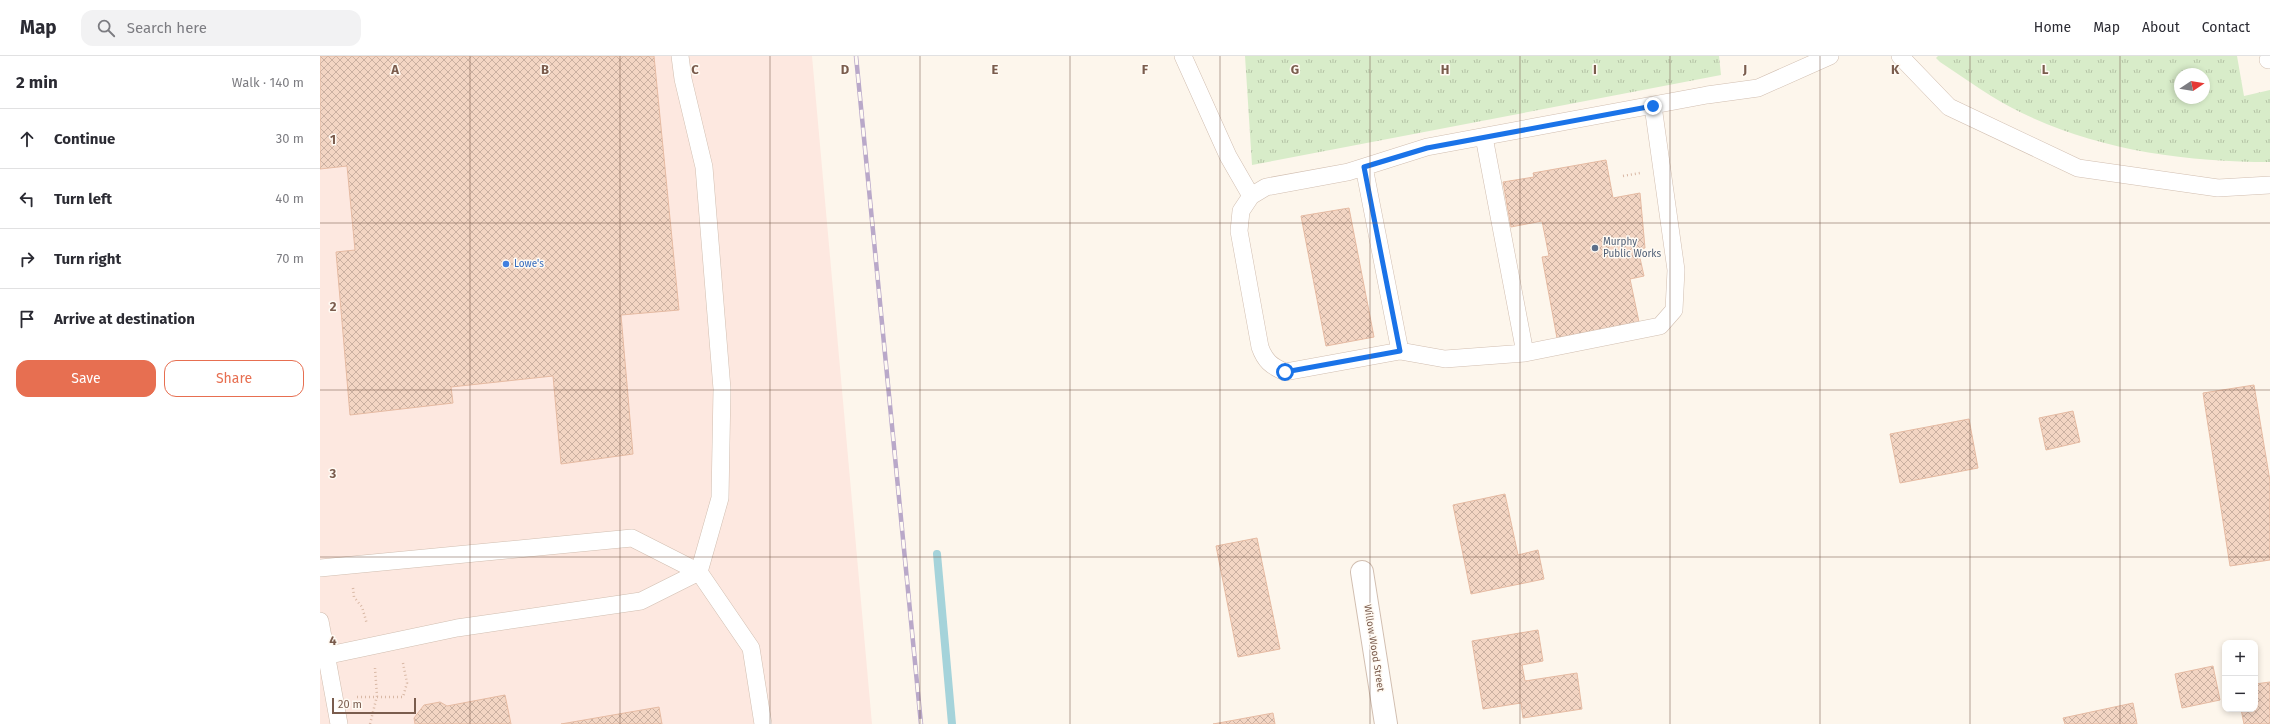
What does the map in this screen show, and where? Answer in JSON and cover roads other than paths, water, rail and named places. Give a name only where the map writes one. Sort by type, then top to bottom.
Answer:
[{"type":"street","name":"Willow Wood Street","points":[[1362,572],[1386,724]]},
{"type":"lane","points":[[323,657],[457,628],[641,601],[699,572],[720,498],[722,389],[704,167],[682,79],[680,56]]},
{"type":"lane","points":[[1183,56],[1228,156],[1251,196]]},
{"type":"lane","points":[[1653,106],[1676,270],[1674,310],[1660,326],[1524,353],[1445,359],[1400,351],[1285,372],[1274,367],[1264,359],[1260,347],[1240,231],[1241,211],[1251,196],[1266,187],[1364,167],[1427,148],[1653,106],[1758,88],[1830,56]]},
{"type":"lane","points":[[1900,56],[1949,107],[2078,168],[2218,188],[2270,185]]},
{"type":"lane","points":[[1484,137],[1524,353]]},
{"type":"lane","points":[[1364,167],[1400,351]]},
{"type":"lane","points":[[320,568],[632,538],[699,572],[751,648],[763,724]]},
{"type":"lane","points":[[320,621],[323,657],[339,724]]},
{"type":"waterway","points":[[937,554],[952,724]]},
{"type":"railway","points":[[856,56],[921,724]]},
{"type":"place","name":"Murphy Public Works","points":[[1595,248]]},
{"type":"place","name":"Lowe's","points":[[506,264]]}]
